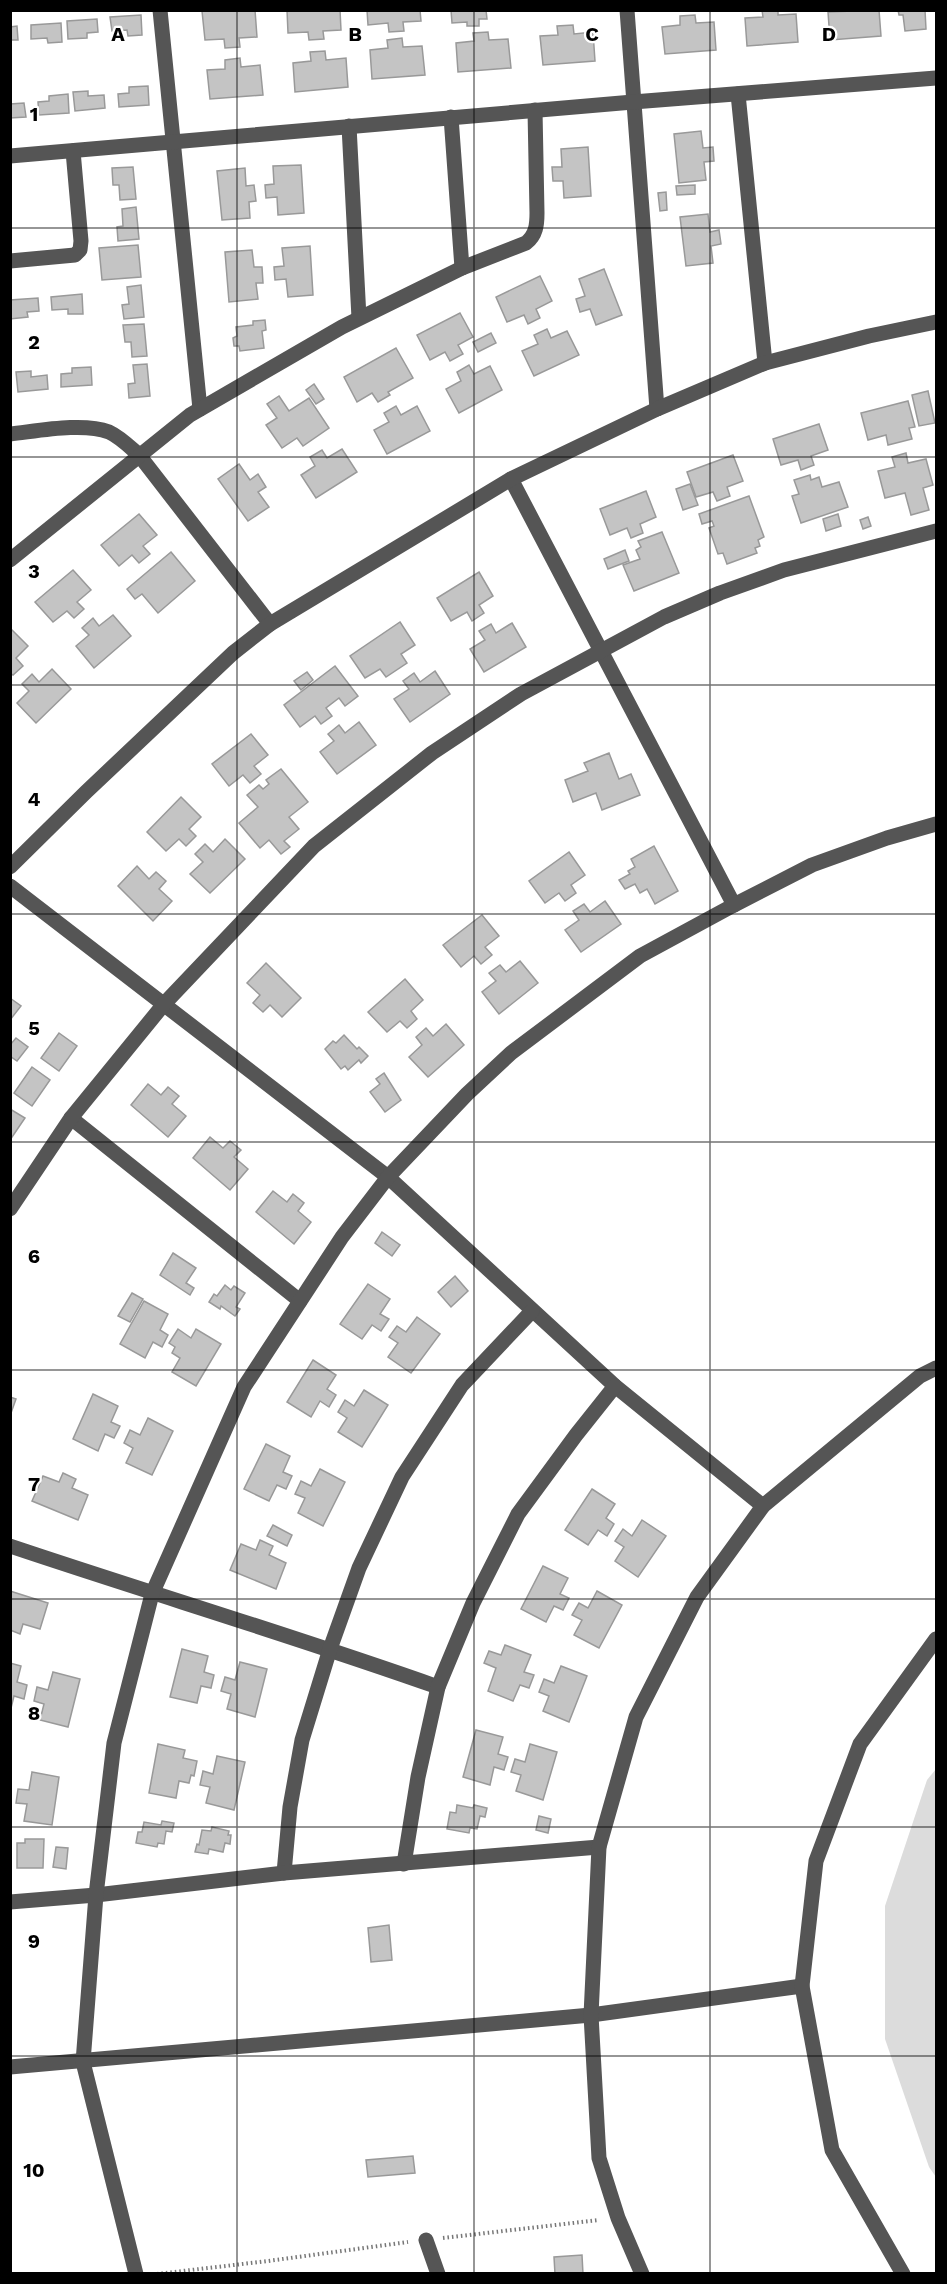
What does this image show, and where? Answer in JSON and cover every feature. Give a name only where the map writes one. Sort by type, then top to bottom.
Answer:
[{"type":"street","points":[[160,10],[200,409]]},
{"type":"street","points":[[627,10],[657,409]]},
{"type":"street","points":[[10,156],[451,117],[936,78]]},
{"type":"street","points":[[738,94],[765,363]]},
{"type":"street","points":[[10,560],[139,455],[200,409],[359,318],[462,268],[526,243],[534,234],[537,213],[535,110]]},
{"type":"street","points":[[451,117],[462,268]]},
{"type":"street","points":[[349,126],[359,318]]},
{"type":"street","points":[[10,261],[75,255],[80,250],[73,151]]},
{"type":"street","points":[[10,867],[233,654],[270,624],[511,479],[657,409],[765,363],[869,336],[936,322]]},
{"type":"street","points":[[10,434],[72,428],[99,429],[117,437],[139,455],[270,624]]},
{"type":"street","points":[[511,479],[734,905]]},
{"type":"street","points":[[10,1209],[71,1118],[164,1004],[314,846],[432,753],[521,694],[664,617],[720,593],[784,570],[936,531]]},
{"type":"street","points":[[136,2274],[83,2062],[96,1895],[114,1743],[152,1594],[244,1387],[342,1237],[388,1176],[467,1094],[511,1053],[640,956],[734,905],[812,865],[887,838],[936,824]]},
{"type":"street","points":[[10,886],[388,1176],[615,1386],[763,1506]]},
{"type":"street","points":[[71,1118],[300,1301]]},
{"type":"street","points":[[284,1873],[290,1807],[302,1740],[330,1649],[359,1568],[402,1477],[462,1384],[532,1311]]},
{"type":"street","points":[[642,2274],[618,2218],[599,2158],[591,2015],[599,1847],[636,1717],[697,1597],[763,1506],[920,1376],[936,1368]]},
{"type":"street","points":[[404,1864],[418,1777],[438,1688],[473,1603],[518,1514],[615,1386]]},
{"type":"street","points":[[10,1546],[152,1594],[330,1649],[438,1688]]},
{"type":"street","points":[[903,2274],[832,2150],[802,1986],[816,1861],[860,1744],[936,1640]]},
{"type":"street","points":[[10,1902],[96,1895],[284,1873],[599,1847]]},
{"type":"street","points":[[10,2067],[591,2015],[802,1986]]},
{"type":"street","points":[[426,2240],[438,2274]]},
{"type":"path","points":[[157,2274],[618,2218]]},
{"type":"shaded area","points":[[936,1769],[936,2177],[929,2167],[885,2039],[885,1906],[927,1780]]},
{"type":"building","points":[[255,10],[257,37],[239,38],[240,47],[225,48],[224,39],[205,40],[202,11]]},
{"type":"building","points":[[287,10],[340,10],[341,30],[323,31],[324,39],[309,40],[308,32],[288,33]]},
{"type":"building","points":[[367,10],[420,10],[421,21],[403,22],[404,31],[389,32],[388,23],[368,25]]},
{"type":"building","points":[[451,10],[486,10],[487,19],[479,19],[479,26],[467,26],[467,22],[452,23]]},
{"type":"building","points":[[762,10],[778,10],[778,15],[796,14],[798,42],[747,46],[745,18],[763,17]]},
{"type":"building","points":[[879,10],[881,36],[830,40],[828,12]]},
{"type":"building","points":[[898,10],[925,10],[926,29],[905,31],[903,15],[899,15]]},
{"type":"building","points":[[141,15],[142,35],[128,36],[127,30],[112,31],[110,17]]},
{"type":"building","points":[[695,15],[696,23],[714,22],[716,50],[665,54],[662,27],[680,25],[680,16]]},
{"type":"building","points":[[97,19],[98,32],[87,33],[87,38],[68,39],[67,21]]},
{"type":"building","points":[[61,23],[62,42],[48,43],[47,38],[31,39],[31,25]]},
{"type":"building","points":[[573,25],[574,34],[593,32],[595,61],[543,65],[540,36],[558,35],[557,26]]},
{"type":"building","points":[[17,26],[18,40],[10,40],[10,27]]},
{"type":"building","points":[[488,32],[489,40],[508,39],[511,68],[458,72],[456,43],[474,41],[473,33]]},
{"type":"building","points":[[402,38],[403,47],[422,46],[425,75],[372,79],[370,50],[388,48],[387,40]]},
{"type":"building","points":[[325,51],[326,60],[346,58],[348,87],[295,92],[293,63],[311,61],[310,52]]},
{"type":"building","points":[[240,58],[241,67],[260,65],[263,95],[210,99],[207,70],[225,69],[225,60]]},
{"type":"building","points":[[148,86],[149,105],[119,107],[118,94],[129,93],[129,87]]},
{"type":"building","points":[[88,91],[88,96],[104,95],[105,108],[75,111],[73,92]]},
{"type":"building","points":[[68,94],[69,113],[39,115],[38,102],[49,101],[49,96]]},
{"type":"building","points":[[24,103],[26,117],[10,118],[10,104]]},
{"type":"building","points":[[701,131],[703,148],[713,147],[714,161],[704,162],[706,180],[679,183],[674,134]]},
{"type":"building","points":[[588,147],[591,196],[564,198],[563,181],[553,181],[552,167],[562,167],[561,149]]},
{"type":"building","points":[[301,165],[304,213],[278,215],[277,197],[266,198],[265,185],[274,184],[273,166]]},
{"type":"building","points":[[133,167],[136,199],[120,200],[119,185],[113,185],[112,168]]},
{"type":"building","points":[[245,168],[246,186],[254,185],[256,201],[249,202],[250,218],[222,220],[217,171]]},
{"type":"building","points":[[695,185],[695,194],[677,195],[676,186]]},
{"type":"building","points":[[666,192],[667,210],[660,211],[658,193]]},
{"type":"building","points":[[136,207],[139,239],[118,241],[117,227],[123,226],[122,209]]},
{"type":"building","points":[[708,214],[710,232],[719,230],[721,244],[711,246],[713,263],[686,266],[680,217]]},
{"type":"building","points":[[138,245],[141,277],[102,280],[99,248]]},
{"type":"building","points":[[310,246],[313,295],[288,297],[286,279],[275,280],[274,267],[284,266],[282,248]]},
{"type":"building","points":[[252,250],[254,267],[262,267],[263,283],[256,283],[258,299],[229,302],[225,252]]},
{"type":"building","points":[[604,269],[622,315],[596,325],[590,309],[580,312],[576,299],[585,296],[579,279]]},
{"type":"building","points":[[540,276],[552,301],[536,309],[540,318],[528,324],[524,315],[507,322],[496,297]]},
{"type":"building","points":[[141,285],[144,317],[124,319],[122,305],[129,304],[127,287]]},
{"type":"building","points":[[82,294],[83,314],[68,314],[68,309],[52,310],[51,297]]},
{"type":"building","points":[[38,298],[39,311],[27,312],[28,317],[10,319],[10,300]]},
{"type":"building","points":[[460,313],[473,337],[458,345],[463,354],[450,361],[445,352],[430,360],[417,335]]},
{"type":"building","points":[[265,320],[266,330],[262,331],[264,348],[240,351],[239,346],[234,346],[233,338],[237,336],[236,327],[253,325],[253,321]]},
{"type":"building","points":[[144,324],[147,356],[132,357],[131,342],[125,342],[123,325]]},
{"type":"building","points":[[547,329],[551,338],[567,331],[579,355],[534,376],[522,351],[538,344],[534,335]]},
{"type":"building","points":[[491,333],[496,343],[478,352],[473,342]]},
{"type":"building","points":[[396,348],[413,378],[388,392],[390,395],[378,402],[372,393],[357,402],[344,377]]},
{"type":"building","points":[[147,364],[150,396],[129,398],[128,384],[135,383],[133,365]]},
{"type":"building","points":[[469,365],[474,374],[490,366],[502,390],[459,413],[446,389],[461,381],[457,372]]},
{"type":"building","points":[[91,367],[92,385],[61,387],[61,374],[72,373],[72,368]]},
{"type":"building","points":[[31,371],[31,377],[47,375],[48,389],[18,392],[16,372]]},
{"type":"building","points":[[314,384],[324,399],[316,404],[306,390]]},
{"type":"building","points":[[928,391],[935,423],[919,426],[912,395]]},
{"type":"building","points":[[279,396],[289,411],[309,398],[329,428],[303,446],[297,438],[282,448],[266,425],[277,418],[267,404]]},
{"type":"building","points":[[908,401],[915,427],[909,428],[912,439],[888,445],[886,435],[868,440],[861,413]]},
{"type":"building","points":[[396,406],[401,415],[417,406],[430,431],[387,454],[374,430],[389,422],[384,413]]},
{"type":"building","points":[[819,424],[828,450],[811,456],[814,465],[801,470],[798,460],[781,465],[773,439]]},
{"type":"building","points":[[342,449],[357,472],[316,498],[301,475],[315,466],[310,457],[322,450],[327,458]]},
{"type":"building","points":[[906,453],[908,463],[926,459],[933,485],[923,488],[929,510],[911,515],[905,493],[885,498],[878,471],[895,467],[892,457]]},
{"type":"building","points":[[733,455],[743,481],[727,487],[730,496],[717,501],[713,492],[696,497],[687,472]]},
{"type":"building","points":[[239,464],[250,480],[258,474],[266,487],[258,492],[269,507],[248,521],[218,479]]},
{"type":"building","points":[[810,475],[811,480],[819,477],[822,487],[839,482],[848,507],[801,523],[792,496],[799,494],[794,480]]},
{"type":"building","points":[[690,484],[698,505],[683,510],[676,489]]},
{"type":"building","points":[[646,491],[656,517],[640,524],[643,533],[631,538],[627,528],[610,535],[600,509]]},
{"type":"building","points":[[749,496],[764,537],[758,540],[760,546],[755,548],[757,553],[727,564],[723,553],[718,554],[709,528],[714,526],[712,521],[702,524],[699,514]]},
{"type":"building","points":[[139,514],[157,535],[143,546],[150,554],[139,563],[132,555],[119,566],[101,545]]},
{"type":"building","points":[[838,514],[841,526],[826,531],[823,519]]},
{"type":"building","points":[[868,517],[871,526],[863,529],[860,520]]},
{"type":"building","points":[[662,532],[679,573],[634,591],[623,565],[640,559],[636,550],[641,547],[638,541]]},
{"type":"building","points":[[625,550],[629,561],[608,569],[604,559]]},
{"type":"building","points":[[171,552],[195,581],[158,613],[142,594],[135,599],[127,589]]},
{"type":"building","points":[[73,570],[91,590],[77,602],[84,609],[74,618],[67,611],[53,622],[35,602]]},
{"type":"building","points":[[479,572],[493,596],[479,605],[484,613],[472,621],[467,612],[451,621],[437,598]]},
{"type":"building","points":[[113,615],[131,636],[94,668],[76,646],[89,635],[82,628],[93,618],[99,626]]},
{"type":"building","points":[[400,622],[415,645],[401,654],[407,663],[386,677],[380,669],[365,678],[350,656]]},
{"type":"building","points":[[512,623],[526,647],[484,672],[470,649],[485,640],[479,631],[491,624],[496,633]]},
{"type":"building","points":[[10,628],[28,646],[16,658],[23,666],[13,675],[10,673]]},
{"type":"building","points":[[335,666],[358,696],[345,706],[339,698],[326,708],[332,716],[321,724],[315,716],[300,727],[284,705]]},
{"type":"building","points":[[52,669],[71,689],[36,723],[17,703],[29,691],[22,684],[32,674],[39,682]]},
{"type":"building","points":[[435,671],[450,694],[410,722],[394,699],[409,689],[403,681],[414,673],[420,682]]},
{"type":"building","points":[[307,672],[313,680],[301,690],[294,681]]},
{"type":"building","points":[[359,722],[376,745],[337,774],[320,752],[334,741],[328,734],[339,725],[345,733]]},
{"type":"building","points":[[251,734],[268,755],[254,766],[261,774],[250,783],[243,775],[229,786],[212,764]]},
{"type":"building","points":[[609,753],[619,779],[631,774],[640,795],[602,810],[596,793],[573,802],[565,780],[588,771],[584,763]]},
{"type":"building","points":[[281,769],[308,802],[289,817],[299,829],[284,841],[290,847],[281,854],[269,840],[260,848],[239,823],[258,807],[247,795],[259,785],[263,789],[269,784],[266,780]]},
{"type":"building","points":[[181,797],[201,817],[189,829],[196,836],[186,846],[179,839],[166,851],[147,832]]},
{"type":"building","points":[[225,839],[245,859],[210,893],[190,874],[203,862],[195,854],[205,844],[213,852]]},
{"type":"building","points":[[654,846],[678,891],[655,904],[647,889],[640,893],[635,884],[625,889],[619,880],[630,874],[628,871],[635,867],[631,859]]},
{"type":"building","points":[[569,852],[585,875],[571,885],[576,893],[565,901],[559,893],[545,903],[529,881]]},
{"type":"building","points":[[137,866],[149,879],[156,872],[166,881],[159,889],[172,901],[153,921],[118,886]]},
{"type":"building","points":[[605,901],[621,924],[581,952],[565,930],[579,920],[573,911],[584,904],[590,912]]},
{"type":"building","points":[[482,915],[499,936],[485,947],[492,955],[481,964],[474,956],[461,967],[443,945]]},
{"type":"building","points":[[520,961],[538,983],[499,1014],[482,992],[496,981],[489,973],[500,965],[506,972]]},
{"type":"building","points":[[266,963],[301,998],[282,1017],[270,1005],[263,1012],[253,1003],[260,995],[247,983]]},
{"type":"building","points":[[405,979],[423,1000],[411,1011],[417,1019],[407,1028],[400,1021],[387,1032],[368,1012]]},
{"type":"building","points":[[10,998],[21,1006],[10,1020]]},
{"type":"building","points":[[446,1024],[464,1045],[428,1077],[409,1057],[422,1045],[416,1037],[426,1028],[433,1036]]},
{"type":"building","points":[[59,1033],[77,1046],[59,1071],[41,1058]]},
{"type":"building","points":[[344,1035],[357,1049],[359,1047],[368,1056],[361,1063],[359,1060],[348,1070],[345,1066],[341,1069],[325,1049]]},
{"type":"building","points":[[16,1038],[28,1047],[17,1061],[10,1056],[10,1045]]},
{"type":"building","points":[[32,1067],[50,1080],[32,1106],[14,1093]]},
{"type":"building","points":[[384,1073],[401,1100],[385,1112],[370,1092],[380,1084],[376,1079]]},
{"type":"building","points":[[148,1084],[161,1095],[168,1087],[179,1096],[172,1104],[186,1116],[168,1137],[131,1105]]},
{"type":"building","points":[[10,1109],[25,1118],[10,1140]]},
{"type":"building","points":[[210,1137],[223,1148],[230,1141],[241,1150],[234,1157],[248,1169],[230,1190],[193,1158]]},
{"type":"building","points":[[273,1191],[287,1202],[293,1194],[304,1203],[298,1211],[311,1222],[294,1244],[256,1212]]},
{"type":"building","points":[[382,1232],[400,1245],[392,1256],[375,1243]]},
{"type":"building","points":[[173,1253],[196,1268],[186,1283],[194,1288],[190,1295],[160,1275]]},
{"type":"building","points":[[455,1276],[468,1291],[451,1307],[438,1292]]},
{"type":"building","points":[[368,1284],[390,1299],[380,1314],[389,1319],[381,1331],[372,1325],[362,1339],[340,1324]]},
{"type":"building","points":[[225,1285],[231,1290],[234,1286],[245,1293],[236,1307],[240,1309],[235,1316],[221,1306],[220,1309],[209,1302],[214,1294],[217,1296]]},
{"type":"building","points":[[132,1293],[143,1299],[130,1322],[118,1316]]},
{"type":"building","points":[[144,1301],[168,1314],[160,1330],[168,1335],[162,1347],[153,1342],[145,1358],[120,1344]]},
{"type":"building","points":[[417,1317],[440,1334],[411,1373],[388,1357],[398,1343],[389,1337],[397,1326],[406,1332]]},
{"type":"building","points":[[178,1329],[191,1338],[196,1329],[221,1344],[196,1386],[172,1372],[180,1358],[172,1353],[175,1347],[169,1343]]},
{"type":"building","points":[[313,1360],[336,1375],[327,1389],[336,1395],[329,1407],[320,1401],[311,1417],[287,1402]]},
{"type":"building","points":[[364,1390],[388,1405],[362,1447],[338,1432],[347,1418],[338,1412],[345,1400],[354,1406]]},
{"type":"building","points":[[93,1394],[118,1406],[111,1422],[120,1426],[114,1438],[105,1434],[98,1451],[73,1439]]},
{"type":"building","points":[[10,1397],[16,1399],[11,1413],[10,1413]]},
{"type":"building","points":[[148,1418],[173,1431],[152,1475],[126,1463],[133,1448],[124,1443],[130,1430],[140,1435]]},
{"type":"building","points":[[266,1444],[290,1456],[283,1472],[292,1476],[286,1489],[277,1485],[269,1501],[244,1489]]},
{"type":"building","points":[[320,1469],[345,1482],[323,1526],[298,1513],[305,1498],[295,1494],[301,1481],[311,1486]]},
{"type":"building","points":[[63,1473],[76,1479],[72,1488],[88,1495],[78,1520],[32,1501],[43,1476],[59,1482]]},
{"type":"building","points":[[592,1489],[615,1504],[606,1518],[614,1524],[607,1536],[598,1530],[588,1545],[565,1530]]},
{"type":"building","points":[[642,1520],[666,1536],[638,1577],[615,1561],[624,1547],[615,1541],[623,1529],[632,1536]]},
{"type":"building","points":[[273,1525],[292,1535],[287,1546],[267,1536]]},
{"type":"building","points":[[260,1540],[273,1546],[269,1555],[286,1563],[276,1589],[230,1570],[241,1544],[256,1550]]},
{"type":"building","points":[[543,1566],[568,1578],[560,1594],[569,1598],[563,1610],[554,1606],[546,1622],[521,1609]]},
{"type":"building","points":[[10,1591],[48,1603],[40,1629],[23,1624],[20,1634],[10,1630]]},
{"type":"building","points":[[597,1591],[622,1605],[599,1648],[574,1635],[582,1620],[572,1615],[579,1603],[588,1608]]},
{"type":"building","points":[[505,1645],[531,1655],[524,1672],[534,1675],[529,1688],[520,1685],[513,1701],[488,1691],[496,1668],[484,1663],[489,1651],[501,1655]]},
{"type":"building","points":[[182,1649],[208,1656],[204,1672],[214,1675],[211,1688],[201,1686],[197,1703],[170,1697]]},
{"type":"building","points":[[240,1662],[267,1669],[255,1717],[227,1709],[231,1694],[221,1691],[225,1677],[235,1680]]},
{"type":"building","points":[[10,1663],[21,1666],[17,1682],[27,1685],[24,1699],[14,1696],[10,1712]]},
{"type":"building","points":[[561,1666],[587,1676],[569,1722],[543,1711],[549,1696],[539,1692],[544,1679],[554,1683]]},
{"type":"building","points":[[53,1672],[80,1679],[68,1727],[40,1720],[44,1704],[34,1701],[37,1687],[48,1690]]},
{"type":"building","points":[[476,1730],[503,1737],[498,1754],[508,1757],[504,1770],[494,1767],[490,1785],[463,1777]]},
{"type":"building","points":[[158,1744],[185,1750],[183,1758],[197,1761],[194,1776],[191,1775],[189,1783],[179,1781],[176,1798],[149,1793]]},
{"type":"building","points":[[530,1744],[557,1752],[543,1800],[516,1791],[521,1775],[511,1772],[515,1759],[525,1762]]},
{"type":"building","points":[[217,1756],[245,1762],[234,1810],[206,1803],[210,1787],[200,1785],[203,1771],[213,1774]]},
{"type":"building","points":[[32,1772],[59,1777],[52,1825],[24,1821],[27,1804],[16,1803],[18,1789],[29,1790]]},
{"type":"building","points":[[457,1805],[487,1808],[485,1817],[480,1816],[477,1829],[470,1828],[469,1833],[447,1829],[450,1812],[456,1813]]},
{"type":"building","points":[[539,1816],[551,1819],[548,1833],[536,1830]]},
{"type":"building","points":[[162,1821],[174,1823],[172,1832],[166,1831],[164,1844],[158,1843],[157,1847],[136,1843],[138,1832],[142,1832],[144,1822],[161,1825]]},
{"type":"building","points":[[212,1827],[229,1831],[230,1844],[225,1843],[223,1852],[209,1849],[208,1854],[195,1852],[202,1830],[211,1831]]},
{"type":"building","points":[[25,1839],[44,1839],[43,1868],[17,1868],[17,1843],[25,1843]]},
{"type":"building","points":[[56,1847],[68,1848],[66,1869],[53,1867]]},
{"type":"building","points":[[389,1925],[392,1960],[371,1962],[368,1928]]},
{"type":"building","points":[[413,2156],[415,2173],[368,2177],[366,2160]]},
{"type":"building","points":[[582,2255],[583,2274],[555,2274],[554,2257]]}]
